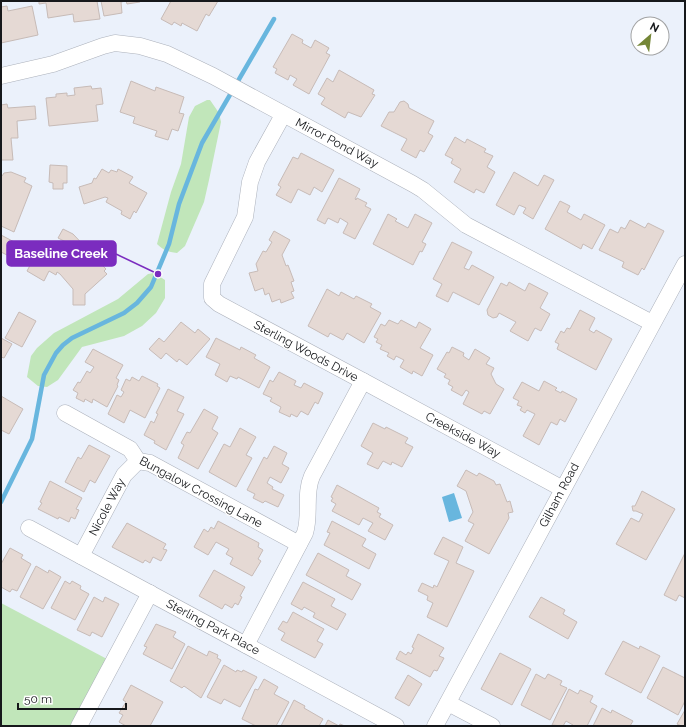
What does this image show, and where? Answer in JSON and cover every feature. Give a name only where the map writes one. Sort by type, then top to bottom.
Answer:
[{"type":"street","name":"Mirror Pond Way","points":[[1,76],[53,64],[92,49],[115,43],[140,46],[167,54],[244,93],[424,190],[466,225],[652,323]]},
{"type":"street","name":"Sterling Woods Drive","points":[[246,645],[299,544],[306,527],[309,482],[363,381],[219,304],[212,298],[212,284],[245,217],[250,182],[257,162],[283,115]]},
{"type":"street","name":"Gilham Road","points":[[435,726],[685,264]]},
{"type":"street","name":"Creekside Way","points":[[363,381],[563,489]]},
{"type":"street","name":"Bungalow Crossing Lane","points":[[65,413],[130,449],[138,461],[150,463],[299,544]]},
{"type":"street","name":"Nicole Way","points":[[81,556],[124,476],[138,461]]},
{"type":"street","name":"Sterling Park Place","points":[[29,528],[396,726]]},
{"type":"street","points":[[79,726],[150,593]]},
{"type":"street","points":[[448,703],[492,726]]},
{"type":"green space","points":[[210,100],[219,113],[221,122],[204,202],[185,246],[177,253],[171,252],[157,244],[171,192],[181,164],[189,117],[195,106]]},
{"type":"green space","points":[[154,273],[165,280],[165,298],[156,313],[142,326],[124,336],[82,347],[58,380],[47,387],[38,386],[27,377],[31,356],[37,348],[54,333],[118,299],[148,274]]},
{"type":"green space","points":[[1,603],[107,659],[71,726],[1,726]]},
{"type":"water","points":[[454,493],[462,518],[449,522],[442,497]]},
{"type":"building","points":[[39,1],[97,1],[100,19],[74,22],[73,14],[48,18],[46,3],[39,4]]},
{"type":"building","points":[[101,1],[126,1],[121,2],[122,13],[104,16]]},
{"type":"building","points":[[126,1],[140,1],[140,2],[127,4]]},
{"type":"building","points":[[171,1],[218,1],[209,16],[206,14],[197,31],[182,23],[181,26],[174,22],[172,25],[161,19]]},
{"type":"building","points":[[7,6],[8,11],[32,6],[38,35],[1,43],[1,7]]},
{"type":"building","points":[[292,34],[303,40],[302,43],[311,48],[315,40],[329,48],[326,53],[330,55],[309,94],[293,85],[297,79],[290,75],[288,80],[275,73],[277,69],[273,67]]},
{"type":"building","points":[[339,70],[374,90],[372,94],[375,95],[361,117],[348,112],[345,118],[321,104],[325,98],[318,94],[327,78],[333,82]]},
{"type":"building","points":[[131,81],[155,91],[156,87],[184,97],[179,113],[184,114],[178,131],[172,129],[168,140],[155,136],[157,131],[133,123],[135,117],[120,112]]},
{"type":"building","points":[[91,86],[92,89],[101,88],[103,104],[96,105],[98,121],[49,126],[46,98],[56,97],[56,94],[67,93],[67,96],[75,95],[74,88]]},
{"type":"building","points":[[404,101],[408,104],[409,108],[434,121],[428,133],[433,136],[424,152],[420,150],[416,158],[401,150],[407,139],[381,126],[389,112],[394,112],[400,102]]},
{"type":"building","points":[[7,104],[8,108],[35,106],[36,119],[17,121],[18,138],[11,138],[13,160],[1,160],[1,105]]},
{"type":"building","points":[[455,137],[465,143],[467,139],[486,149],[484,152],[493,156],[487,167],[495,172],[484,193],[476,189],[474,193],[454,182],[461,169],[451,163],[453,159],[445,155]]},
{"type":"building","points":[[301,153],[334,170],[322,192],[314,187],[310,195],[298,189],[291,203],[276,195],[281,187],[278,185],[293,157],[298,159]]},
{"type":"building","points":[[50,165],[67,166],[67,183],[63,183],[63,189],[53,189],[53,183],[49,182]]},
{"type":"building","points":[[102,169],[109,173],[111,170],[117,172],[118,169],[133,177],[129,183],[147,193],[136,213],[134,211],[130,219],[121,214],[122,211],[106,202],[108,198],[105,197],[84,204],[79,187],[92,183],[94,178],[96,179]]},
{"type":"building","points":[[11,172],[26,178],[24,182],[32,186],[14,232],[1,226],[1,176],[4,173]]},
{"type":"building","points":[[514,172],[538,186],[544,175],[554,180],[533,219],[523,213],[526,208],[519,205],[514,215],[496,205]]},
{"type":"building","points":[[339,178],[360,189],[355,199],[356,200],[357,198],[367,203],[365,206],[371,209],[355,239],[343,233],[348,223],[340,218],[338,223],[328,218],[325,224],[317,220]]},
{"type":"building","points":[[560,201],[570,206],[567,212],[581,220],[584,214],[605,225],[592,249],[583,244],[581,249],[545,229]]},
{"type":"building","points":[[388,214],[397,219],[395,221],[408,228],[415,214],[432,223],[422,242],[426,244],[422,252],[420,251],[413,265],[373,244]]},
{"type":"building","points":[[630,220],[645,228],[648,223],[664,231],[644,270],[642,268],[638,275],[622,267],[624,262],[599,250],[610,229],[618,233],[621,227],[625,229]]},
{"type":"building","points":[[63,229],[73,234],[92,254],[95,251],[104,260],[100,263],[106,269],[104,271],[107,274],[85,294],[85,305],[73,305],[73,289],[57,272],[56,275],[49,271],[44,281],[27,271],[41,245],[68,260],[76,253],[66,242],[58,238]]},
{"type":"building","points":[[274,231],[290,240],[282,255],[286,266],[288,265],[294,281],[291,282],[294,291],[291,292],[294,298],[281,303],[280,299],[272,302],[269,293],[265,295],[263,288],[255,291],[249,273],[258,271],[256,264],[263,251],[266,252],[272,242],[269,240]]},
{"type":"building","points":[[1,235],[20,245],[13,258],[1,252]]},
{"type":"building","points":[[452,242],[472,252],[464,268],[469,270],[472,265],[494,277],[479,305],[453,292],[448,302],[436,296],[442,284],[433,279]]},
{"type":"building","points":[[509,282],[525,291],[529,283],[548,293],[540,308],[550,314],[541,331],[535,328],[528,341],[510,331],[516,322],[499,313],[497,317],[493,318],[488,315],[487,310],[501,283],[507,286]]},
{"type":"building","points":[[327,289],[339,296],[341,292],[354,299],[356,296],[372,304],[370,307],[381,313],[364,343],[347,333],[343,340],[330,333],[328,337],[308,326]]},
{"type":"building","points":[[580,310],[595,318],[589,330],[594,333],[596,330],[612,339],[596,370],[557,349],[559,344],[555,342],[561,331],[564,333],[567,328],[570,329]]},
{"type":"building","points":[[19,312],[36,321],[22,347],[5,338]]},
{"type":"building","points":[[389,320],[398,324],[401,320],[416,328],[419,322],[431,329],[420,348],[433,355],[422,376],[413,371],[412,374],[400,367],[404,360],[396,356],[394,360],[387,356],[389,353],[380,349],[382,345],[376,342],[378,339],[374,337],[381,324],[385,326]]},
{"type":"building","points":[[181,322],[195,333],[198,329],[210,339],[187,365],[179,359],[177,362],[166,353],[161,359],[149,349],[159,338],[164,342]]},
{"type":"building","points":[[1,338],[12,344],[4,358],[1,357]]},
{"type":"building","points":[[216,338],[240,350],[241,347],[256,355],[254,358],[270,367],[259,388],[238,377],[237,379],[230,376],[227,382],[215,375],[220,364],[206,357]]},
{"type":"building","points":[[452,347],[464,353],[463,356],[469,360],[475,349],[490,358],[486,364],[494,368],[491,374],[496,384],[504,389],[490,414],[484,411],[482,414],[463,404],[469,392],[466,390],[462,396],[451,390],[453,387],[448,384],[450,380],[444,377],[446,374],[437,369],[447,352],[449,353]]},
{"type":"building","points":[[93,349],[123,365],[116,378],[119,380],[118,386],[107,407],[93,399],[92,403],[85,399],[84,402],[76,398],[78,393],[73,390],[78,382],[80,383],[87,371],[90,373],[94,367],[85,362]]},
{"type":"building","points":[[279,372],[296,381],[294,385],[301,388],[304,383],[323,393],[318,404],[315,402],[308,415],[301,411],[297,417],[291,414],[290,417],[279,412],[281,407],[270,401],[272,398],[263,394],[270,380],[273,382]]},
{"type":"building","points":[[142,376],[158,384],[157,386],[160,388],[145,418],[130,410],[124,423],[108,414],[117,395],[121,397],[124,392],[121,390],[126,379],[130,381],[132,377],[139,381]]},
{"type":"building","points":[[544,381],[557,388],[555,390],[561,393],[562,391],[577,399],[565,422],[560,419],[557,425],[551,422],[539,445],[523,436],[535,414],[527,410],[525,413],[520,410],[522,407],[517,405],[519,401],[513,398],[522,382],[539,391]]},
{"type":"building","points":[[168,389],[184,397],[177,411],[184,414],[166,450],[154,443],[155,441],[144,435],[151,421],[154,423],[158,414],[156,413]]},
{"type":"building","points":[[1,396],[23,409],[9,434],[1,430]]},
{"type":"building","points":[[204,409],[218,417],[212,429],[218,433],[198,469],[178,458],[184,445],[181,443],[187,432],[190,433]]},
{"type":"building","points":[[373,423],[385,429],[386,427],[408,438],[405,443],[413,447],[402,467],[392,462],[391,465],[383,461],[378,469],[367,464],[373,453],[361,446]]},
{"type":"building","points":[[240,428],[256,437],[246,455],[252,458],[236,487],[209,472],[224,444],[230,447]]},
{"type":"building","points":[[89,445],[110,456],[95,483],[90,480],[84,492],[65,482],[78,457],[81,459]]},
{"type":"building","points":[[274,446],[287,453],[282,464],[289,468],[281,483],[270,477],[267,483],[273,487],[272,489],[284,495],[278,507],[265,501],[263,503],[253,498],[255,494],[247,490],[264,457],[267,459]]},
{"type":"building","points":[[466,470],[477,476],[479,473],[494,481],[496,485],[500,484],[507,502],[510,501],[513,512],[508,513],[509,518],[489,554],[465,541],[474,524],[468,521],[473,512],[466,491],[457,486]]},
{"type":"building","points":[[50,481],[82,498],[76,509],[79,510],[75,519],[71,517],[69,522],[59,517],[58,519],[38,509],[42,503],[40,502]]},
{"type":"building","points":[[337,485],[379,508],[377,512],[381,514],[379,517],[393,525],[385,540],[368,531],[373,523],[363,518],[359,525],[332,511],[336,504],[331,501],[333,498],[331,497]]},
{"type":"building","points":[[642,491],[675,509],[646,560],[616,544],[631,518],[639,522],[643,514],[633,511],[632,506],[635,506]]},
{"type":"building","points":[[218,521],[259,543],[258,547],[263,550],[258,559],[261,561],[252,576],[230,564],[233,558],[226,554],[229,549],[216,542],[208,555],[194,547],[204,529],[208,532],[211,527],[214,529]]},
{"type":"building","points":[[332,521],[366,539],[362,546],[376,554],[369,569],[324,545],[330,533],[327,532]]},
{"type":"building","points":[[127,523],[166,544],[163,549],[167,550],[161,561],[153,557],[150,563],[145,560],[143,563],[112,547]]},
{"type":"building","points":[[443,537],[463,547],[456,563],[474,571],[447,627],[427,617],[433,603],[427,600],[428,596],[418,591],[422,583],[433,588],[434,585],[437,587],[449,561],[434,554]]},
{"type":"building","points":[[10,548],[23,555],[21,558],[31,564],[17,591],[12,589],[10,592],[1,587],[1,564]]},
{"type":"building","points":[[318,553],[349,570],[346,576],[361,584],[352,600],[306,575]]},
{"type":"building","points":[[685,553],[685,598],[679,595],[676,601],[664,595]]},
{"type":"building","points":[[36,566],[48,573],[49,570],[61,577],[43,609],[20,597]]},
{"type":"building","points":[[214,570],[245,587],[240,596],[242,597],[238,605],[235,603],[232,608],[225,604],[222,609],[199,596]]},
{"type":"building","points":[[65,581],[70,584],[72,581],[81,586],[80,589],[89,594],[75,620],[51,608]]},
{"type":"building","points":[[303,582],[335,599],[331,606],[346,614],[337,630],[313,617],[315,613],[304,607],[302,610],[291,604]]},
{"type":"building","points":[[94,597],[103,602],[105,597],[119,604],[102,637],[92,632],[90,636],[77,630]]},
{"type":"building","points":[[541,597],[565,610],[563,614],[577,622],[568,639],[529,617]]},
{"type":"building","points":[[293,612],[324,629],[317,641],[323,644],[315,658],[281,640],[285,633],[278,629],[283,621],[287,623]]},
{"type":"building","points":[[156,624],[176,632],[173,637],[185,644],[172,669],[143,654],[147,647],[144,646]]},
{"type":"building","points":[[418,634],[444,648],[439,656],[444,658],[437,671],[434,670],[430,677],[396,659],[400,651],[406,655],[408,652],[411,654],[414,648],[412,647]]},
{"type":"building","points":[[623,641],[639,649],[640,646],[660,656],[641,693],[605,674]]},
{"type":"building","points":[[188,646],[207,656],[209,651],[218,655],[217,658],[221,660],[201,698],[184,686],[182,688],[170,681]]},
{"type":"building","points":[[500,653],[531,669],[512,705],[481,689]]},
{"type":"building","points":[[224,665],[236,672],[237,670],[242,672],[243,670],[257,677],[240,707],[224,699],[221,704],[207,697]]},
{"type":"building","points":[[663,667],[685,678],[685,701],[678,715],[647,698]]},
{"type":"building","points":[[536,674],[545,679],[548,674],[562,681],[560,685],[567,688],[550,720],[521,705]]},
{"type":"building","points":[[408,675],[422,684],[409,706],[395,698]]},
{"type":"building","points":[[264,679],[278,687],[274,694],[289,702],[276,726],[256,726],[242,719],[255,689],[258,690]]},
{"type":"building","points":[[131,685],[163,702],[150,726],[126,726],[119,722],[123,715],[119,713],[126,702],[123,700]]},
{"type":"building","points":[[569,689],[578,694],[580,690],[593,696],[590,702],[597,706],[587,726],[572,726],[573,725],[566,721],[563,726],[552,725]]},
{"type":"building","points":[[294,700],[305,706],[304,708],[323,719],[319,726],[281,726]]},
{"type":"building","points":[[602,708],[611,713],[612,710],[633,721],[630,726],[593,726]]},
{"type":"building","points":[[685,710],[685,726],[681,726],[677,724]]},
{"type":"building","points":[[328,720],[339,726],[325,726]]},
{"type":"waterway","points":[[1,502],[32,439],[44,375],[56,353],[72,338],[124,313],[137,303],[151,287],[169,244],[179,204],[202,143],[274,19]]},
{"type":"place","name":"Baseline Creek","points":[[158,274]]}]
